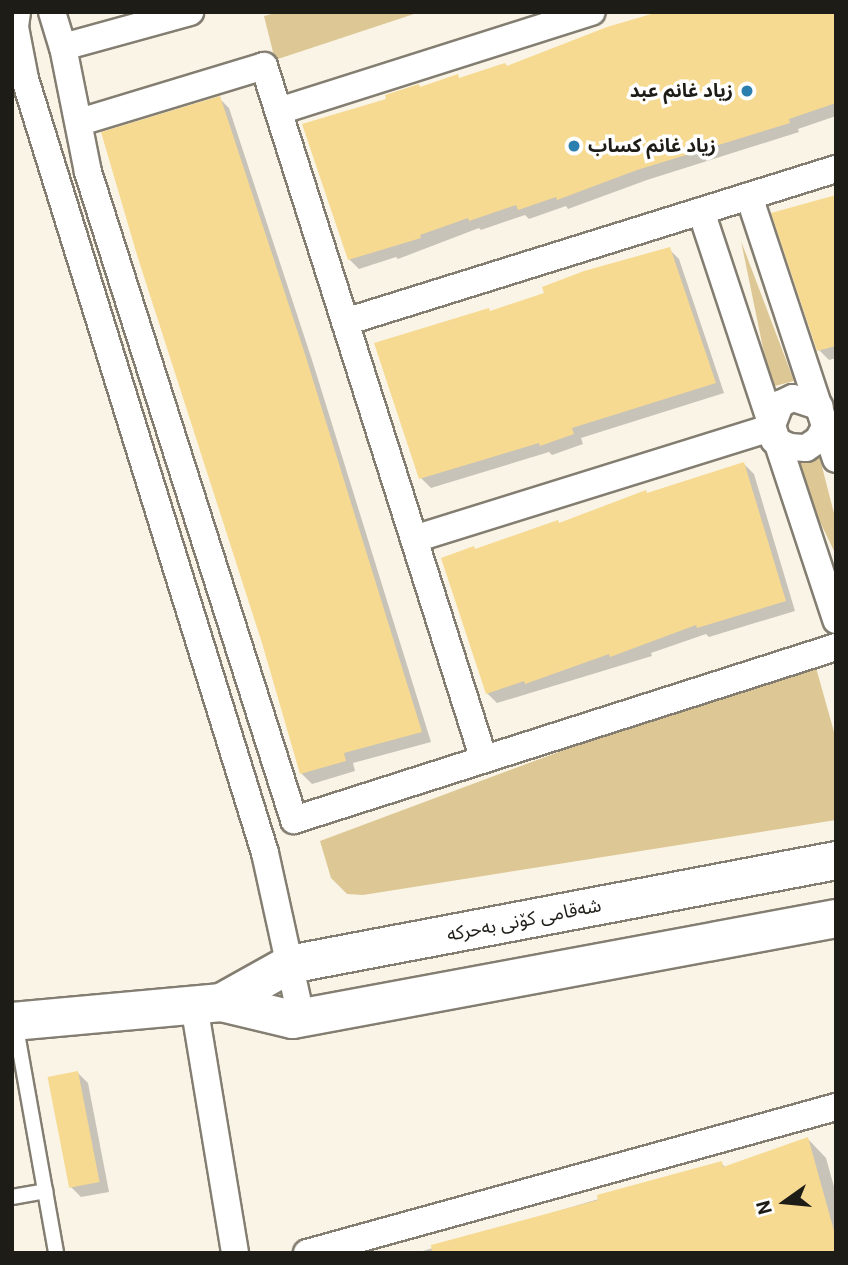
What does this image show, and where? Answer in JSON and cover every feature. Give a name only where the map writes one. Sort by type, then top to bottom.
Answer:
[{"type":"street","points":[[17,12],[15,27],[25,79],[265,853],[301,1017]]},
{"type":"street","points":[[51,12],[63,47],[88,172],[294,820],[836,646]]},
{"type":"street","points":[[63,47],[190,12]]},
{"type":"street","points":[[278,111],[592,12]]},
{"type":"street","points":[[80,122],[264,66],[484,757]]},
{"type":"street","points":[[345,322],[836,169]]},
{"type":"street","points":[[749,196],[826,414],[836,459]]},
{"type":"street","points":[[701,211],[772,434],[836,620]]},
{"type":"street","points":[[772,434],[775,411],[786,400],[801,398],[826,414]]},
{"type":"street","points":[[772,434],[790,447],[806,449],[818,440],[826,414]]},
{"type":"street","points":[[414,539],[772,434]]},
{"type":"street","name":"شەقامی کۆنی بەحرکە","points":[[208,1003],[289,964],[836,860]]},
{"type":"street","name":"شەقامی کۆنی بەحرکە","points":[[13,1021],[208,1003],[292,1019],[836,918]]},
{"type":"street","points":[[208,1003],[235,1253]]},
{"type":"street","points":[[307,1253],[836,1107]]},
{"type":"lane","points":[[13,1021],[56,1253]]},
{"type":"lane","points":[[12,1197],[45,1191]]},
{"type":"shaded area","points":[[279,12],[420,12],[275,60],[264,16]]},
{"type":"shaded area","points":[[741,241],[794,381],[771,387]]},
{"type":"shaded area","points":[[819,455],[836,521],[836,555],[792,464]]},
{"type":"shaded area","points":[[813,657],[836,739],[836,820],[363,895],[347,894],[331,878],[320,841]]},
{"type":"building","points":[[658,12],[836,12],[836,103],[789,119],[790,123],[637,170],[557,200],[556,197],[518,210],[516,205],[469,221],[468,218],[420,235],[421,238],[348,260],[302,124],[386,99],[385,95],[419,84],[420,87],[458,74],[459,78],[505,63],[507,66],[607,27]]},
{"type":"building","points":[[220,96],[304,351],[422,732],[344,753],[346,761],[300,774],[262,643],[137,255],[101,132]]},
{"type":"building","points":[[836,195],[836,346],[817,351],[771,213]]},
{"type":"building","points":[[670,247],[716,383],[572,428],[574,434],[540,446],[539,443],[419,479],[374,343],[489,308],[490,311],[544,293],[542,287],[584,271]]},
{"type":"building","points":[[744,462],[786,601],[697,628],[696,625],[610,657],[609,654],[525,684],[524,681],[486,694],[441,558],[558,520],[559,523],[646,490],[647,493]]},
{"type":"building","points":[[78,1071],[100,1182],[69,1188],[48,1077]]},
{"type":"building","points":[[808,1137],[836,1238],[836,1253],[432,1253],[431,1245],[598,1200],[597,1195],[722,1161],[723,1167]]},
{"type":"place","name":"زياد غانم عبد","points":[[747,91]]},
{"type":"place","name":"زياد غانم كساب","points":[[574,146]]}]
